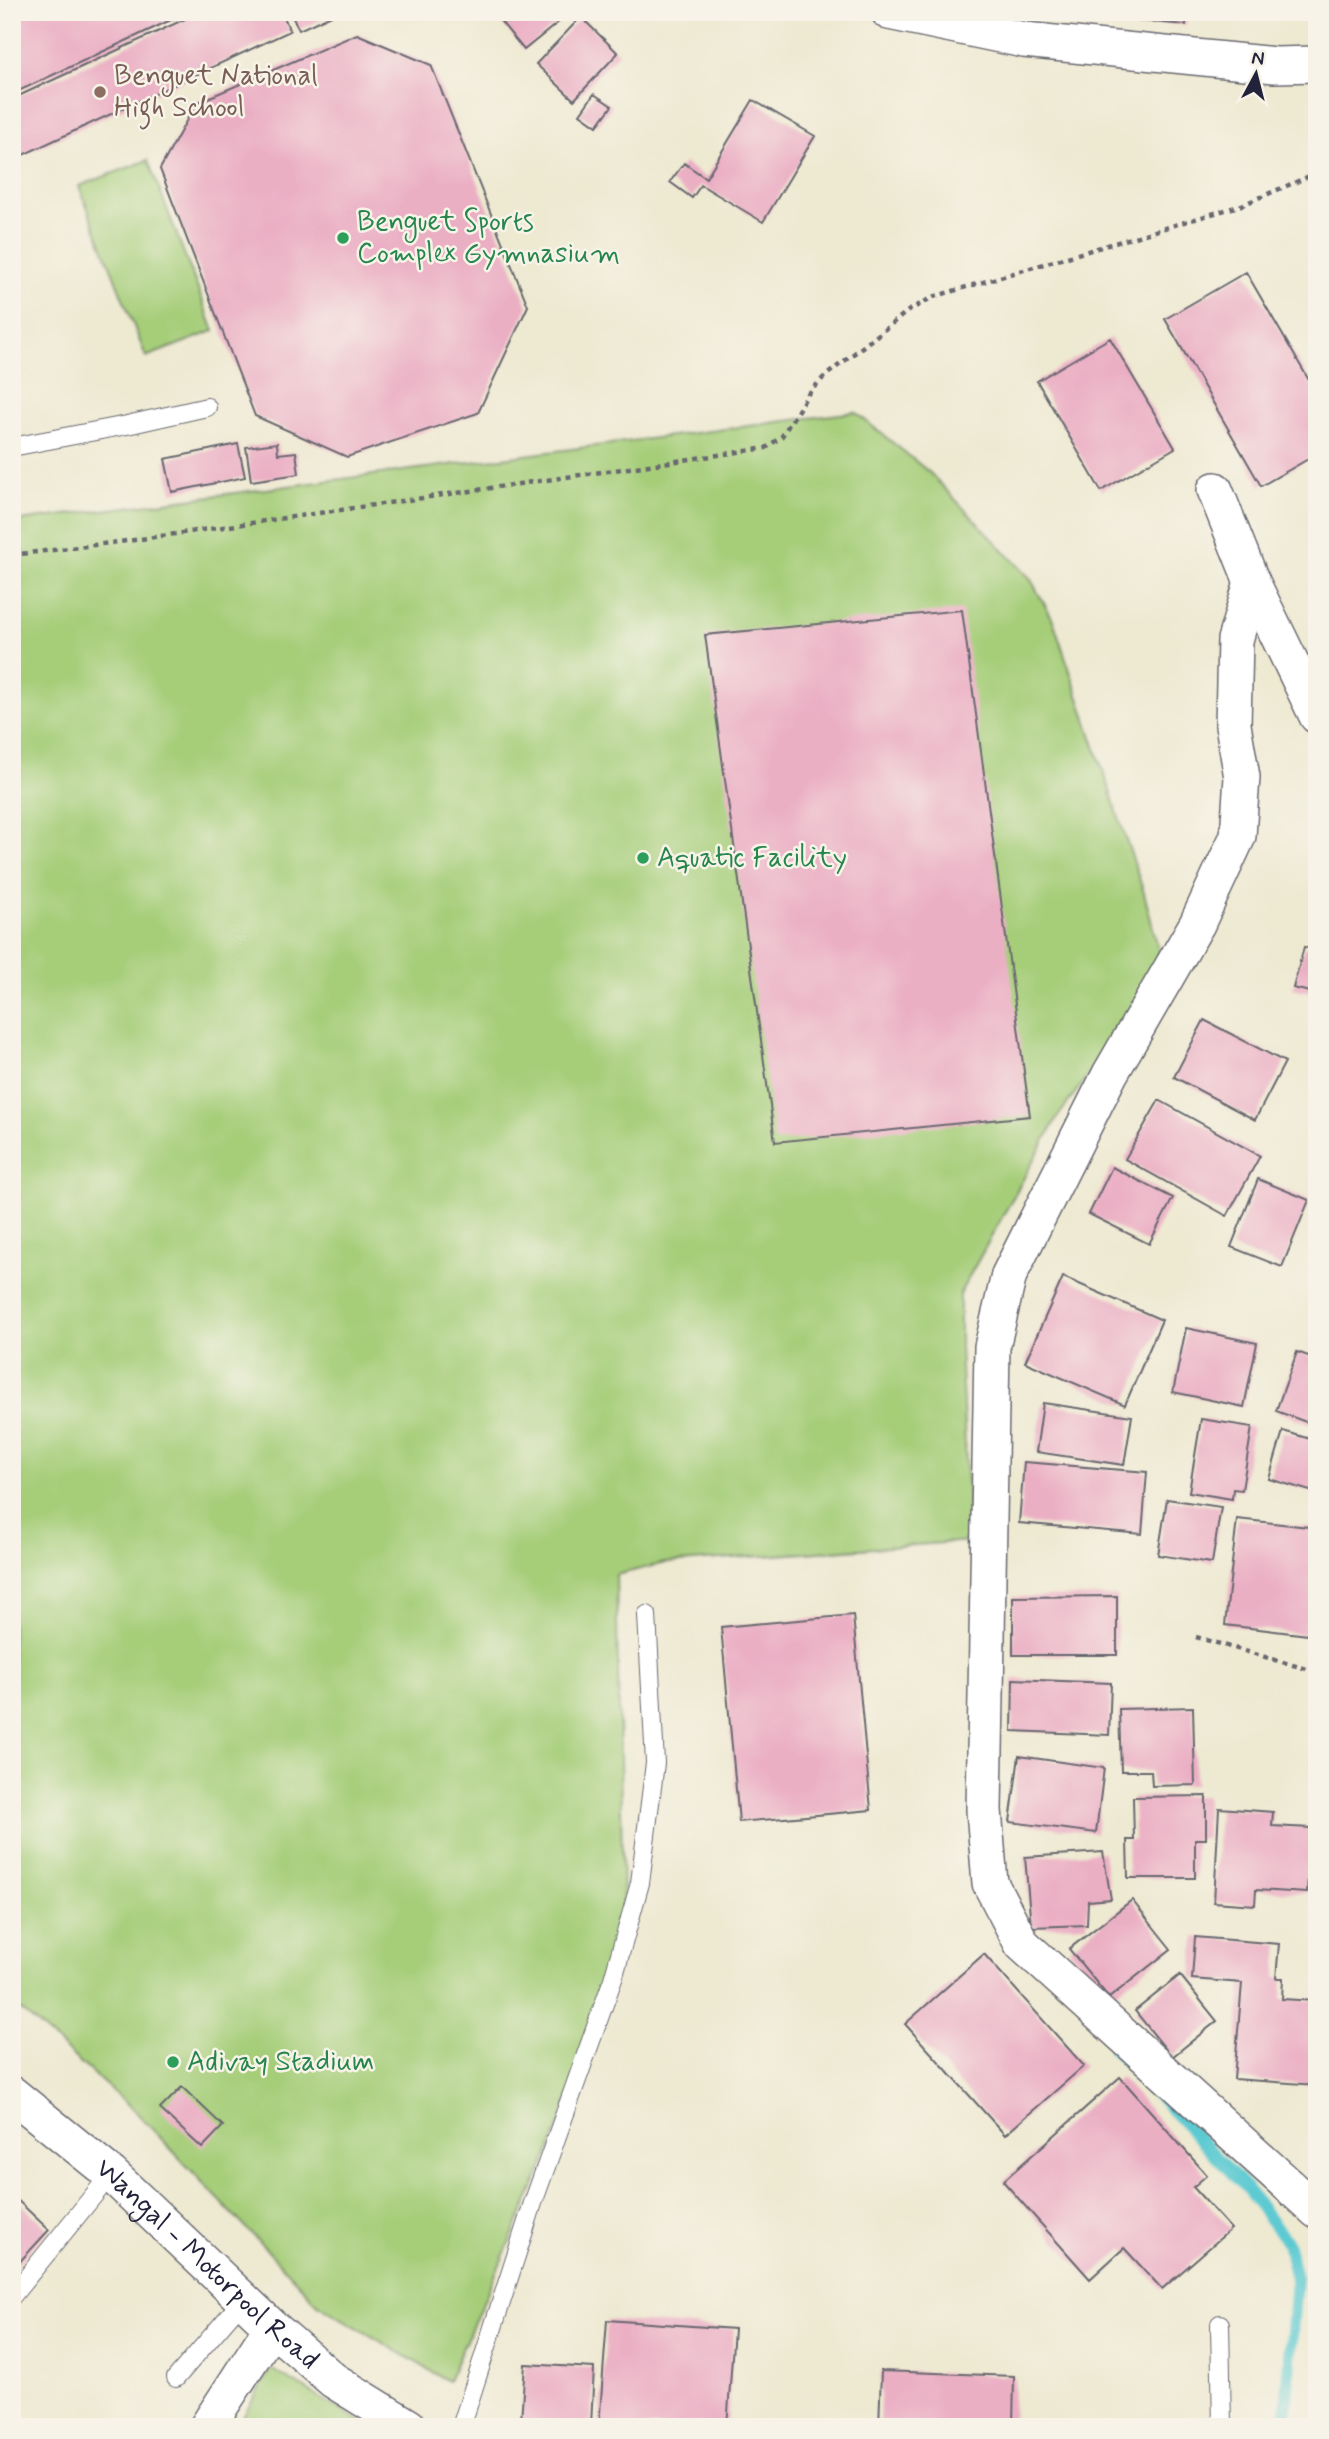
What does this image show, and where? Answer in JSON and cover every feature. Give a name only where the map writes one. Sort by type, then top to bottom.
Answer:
[{"type":"street","points":[[889,12],[1024,40],[1275,65],[1317,64]]},
{"type":"street","points":[[1215,490],[1252,582],[1317,716]]},
{"type":"street","points":[[1252,582],[1235,640],[1233,725],[1242,777],[1238,836],[1197,924],[1110,1074],[1009,1275],[992,1347],[984,1810],[990,1883],[1022,1944],[1317,2211]]},
{"type":"street","name":"Wangal - Motorpool Road","points":[[12,2094],[111,2174],[272,2327],[333,2380],[409,2427]]},
{"type":"street","points":[[207,2427],[272,2327]]},
{"type":"lane","points":[[12,447],[207,407]]},
{"type":"lane","points":[[461,2427],[533,2203],[613,1979],[640,1883],[655,1763],[647,1615]]},
{"type":"lane","points":[[12,2297],[111,2174]]},
{"type":"lane","points":[[176,2378],[243,2300]]},
{"type":"lane","points":[[1220,2324],[1222,2427]]},
{"type":"path","points":[[12,555],[127,541],[766,448],[782,436],[808,394],[824,377],[908,311],[933,297],[1242,205],[1317,173]]},
{"type":"path","points":[[1196,1637],[1317,1672]]},
{"type":"green space","points":[[148,160],[214,331],[146,357],[79,186]]},
{"type":"green space","points":[[855,412],[930,473],[1030,578],[1053,620],[1144,893],[1164,971],[1057,1118],[960,1293],[960,1348],[970,1541],[665,1563],[616,1575],[622,1947],[550,2151],[448,2381],[319,2305],[136,2112],[12,2002],[12,522]]},
{"type":"green space","points":[[271,2369],[370,2427],[237,2427]]},
{"type":"building","points":[[12,12],[188,12],[12,94]]},
{"type":"building","points":[[200,12],[282,12],[290,31],[12,160],[12,99]]},
{"type":"building","points":[[290,12],[338,12],[299,30]]},
{"type":"building","points":[[493,12],[571,12],[524,50]]},
{"type":"building","points":[[1131,12],[1131,19],[1073,14]]},
{"type":"building","points":[[1140,12],[1187,12],[1186,25],[1139,21]]},
{"type":"building","points":[[1277,12],[1314,12],[1313,20],[1277,18]]},
{"type":"building","points":[[581,17],[618,53],[574,100],[536,64]]},
{"type":"building","name":"Benguet Sports Complex Gymnasium","points":[[357,34],[431,65],[528,306],[478,413],[347,457],[255,416],[160,169],[196,103]]},
{"type":"building","points":[[594,94],[612,106],[597,126],[580,114]]},
{"type":"building","points":[[753,100],[815,136],[763,222],[701,185],[692,198],[670,182],[684,163],[706,178]]},
{"type":"building","points":[[1246,272],[1317,394],[1317,454],[1261,486],[1165,319]]},
{"type":"building","points":[[1110,338],[1175,448],[1101,491],[1037,381]]},
{"type":"building","points":[[277,443],[278,454],[296,452],[299,474],[251,481],[246,447]]},
{"type":"building","points":[[238,444],[245,477],[172,492],[165,459]]},
{"type":"building","points":[[962,610],[1030,1116],[775,1142],[705,635]]},
{"type":"building","points":[[1304,947],[1317,950],[1310,992],[1293,988]]},
{"type":"building","points":[[1204,1020],[1285,1062],[1255,1120],[1174,1077]]},
{"type":"building","points":[[1159,1100],[1260,1156],[1227,1216],[1125,1159]]},
{"type":"building","points":[[1112,1167],[1173,1198],[1149,1244],[1089,1214]]},
{"type":"building","points":[[1258,1179],[1309,1200],[1282,1267],[1231,1247]]},
{"type":"building","points":[[1063,1277],[1162,1320],[1125,1405],[1025,1362]]},
{"type":"building","points":[[1186,1328],[1257,1343],[1244,1407],[1173,1392]]},
{"type":"building","points":[[1297,1352],[1317,1359],[1317,1426],[1276,1411]]},
{"type":"building","points":[[1043,1403],[1132,1416],[1124,1465],[1036,1452]]},
{"type":"building","points":[[1201,1419],[1252,1427],[1242,1490],[1233,1489],[1232,1499],[1189,1492]]},
{"type":"building","points":[[1283,1431],[1317,1441],[1317,1493],[1269,1479]]},
{"type":"building","points":[[1024,1462],[1147,1472],[1142,1534],[1019,1523]]},
{"type":"building","points":[[1167,1499],[1221,1507],[1212,1563],[1158,1555]]},
{"type":"building","points":[[1237,1519],[1317,1528],[1317,1636],[1225,1625]]},
{"type":"building","points":[[1117,1596],[1117,1655],[1013,1655],[1013,1597]]},
{"type":"building","points":[[853,1615],[871,1810],[739,1822],[721,1627]]},
{"type":"building","points":[[1013,1679],[1111,1683],[1109,1735],[1012,1731]]},
{"type":"building","points":[[1193,1707],[1195,1785],[1152,1786],[1151,1771],[1121,1771],[1119,1709]]},
{"type":"building","points":[[1019,1756],[1104,1768],[1096,1833],[1010,1822]]},
{"type":"building","points":[[1206,1796],[1206,1839],[1195,1839],[1195,1878],[1128,1878],[1127,1840],[1134,1840],[1133,1797]]},
{"type":"building","points":[[1219,1808],[1273,1812],[1272,1826],[1311,1828],[1307,1893],[1256,1890],[1255,1905],[1214,1902]]},
{"type":"building","points":[[1103,1852],[1111,1899],[1088,1901],[1087,1925],[1031,1927],[1025,1857]]},
{"type":"building","points":[[1132,1900],[1171,1949],[1109,1998],[1069,1949]]},
{"type":"building","points":[[1195,1937],[1279,1944],[1276,1978],[1283,1978],[1282,1999],[1317,2001],[1316,2085],[1234,2079],[1242,1983],[1192,1979]]},
{"type":"building","points":[[984,1954],[1084,2066],[1005,2135],[905,2024]]},
{"type":"building","points":[[1180,1975],[1217,2021],[1172,2057],[1135,2011]]},
{"type":"building","points":[[1120,2077],[1207,2175],[1193,2187],[1231,2229],[1162,2289],[1124,2248],[1090,2279],[1003,2181]]},
{"type":"building","points":[[182,2087],[223,2126],[202,2148],[160,2109]]},
{"type":"building","points":[[12,2195],[49,2230],[12,2270]]},
{"type":"building","points":[[607,2320],[734,2329],[727,2427],[599,2427]]},
{"type":"building","points":[[525,2364],[594,2368],[591,2425],[521,2420]]},
{"type":"building","points":[[881,2371],[1014,2376],[1013,2427],[879,2427]]},
{"type":"waterway","points":[[1114,2049],[1247,2189],[1287,2242],[1296,2278],[1285,2427]]},
{"type":"place","name":"Benguet National High School","points":[[100,92]]},
{"type":"place","name":"Benguet Sports Complex Gymnasium","points":[[343,238]]},
{"type":"place","name":"Aquatic Facility","points":[[643,858]]},
{"type":"place","name":"Adivay Stadium","points":[[173,2062]]}]
